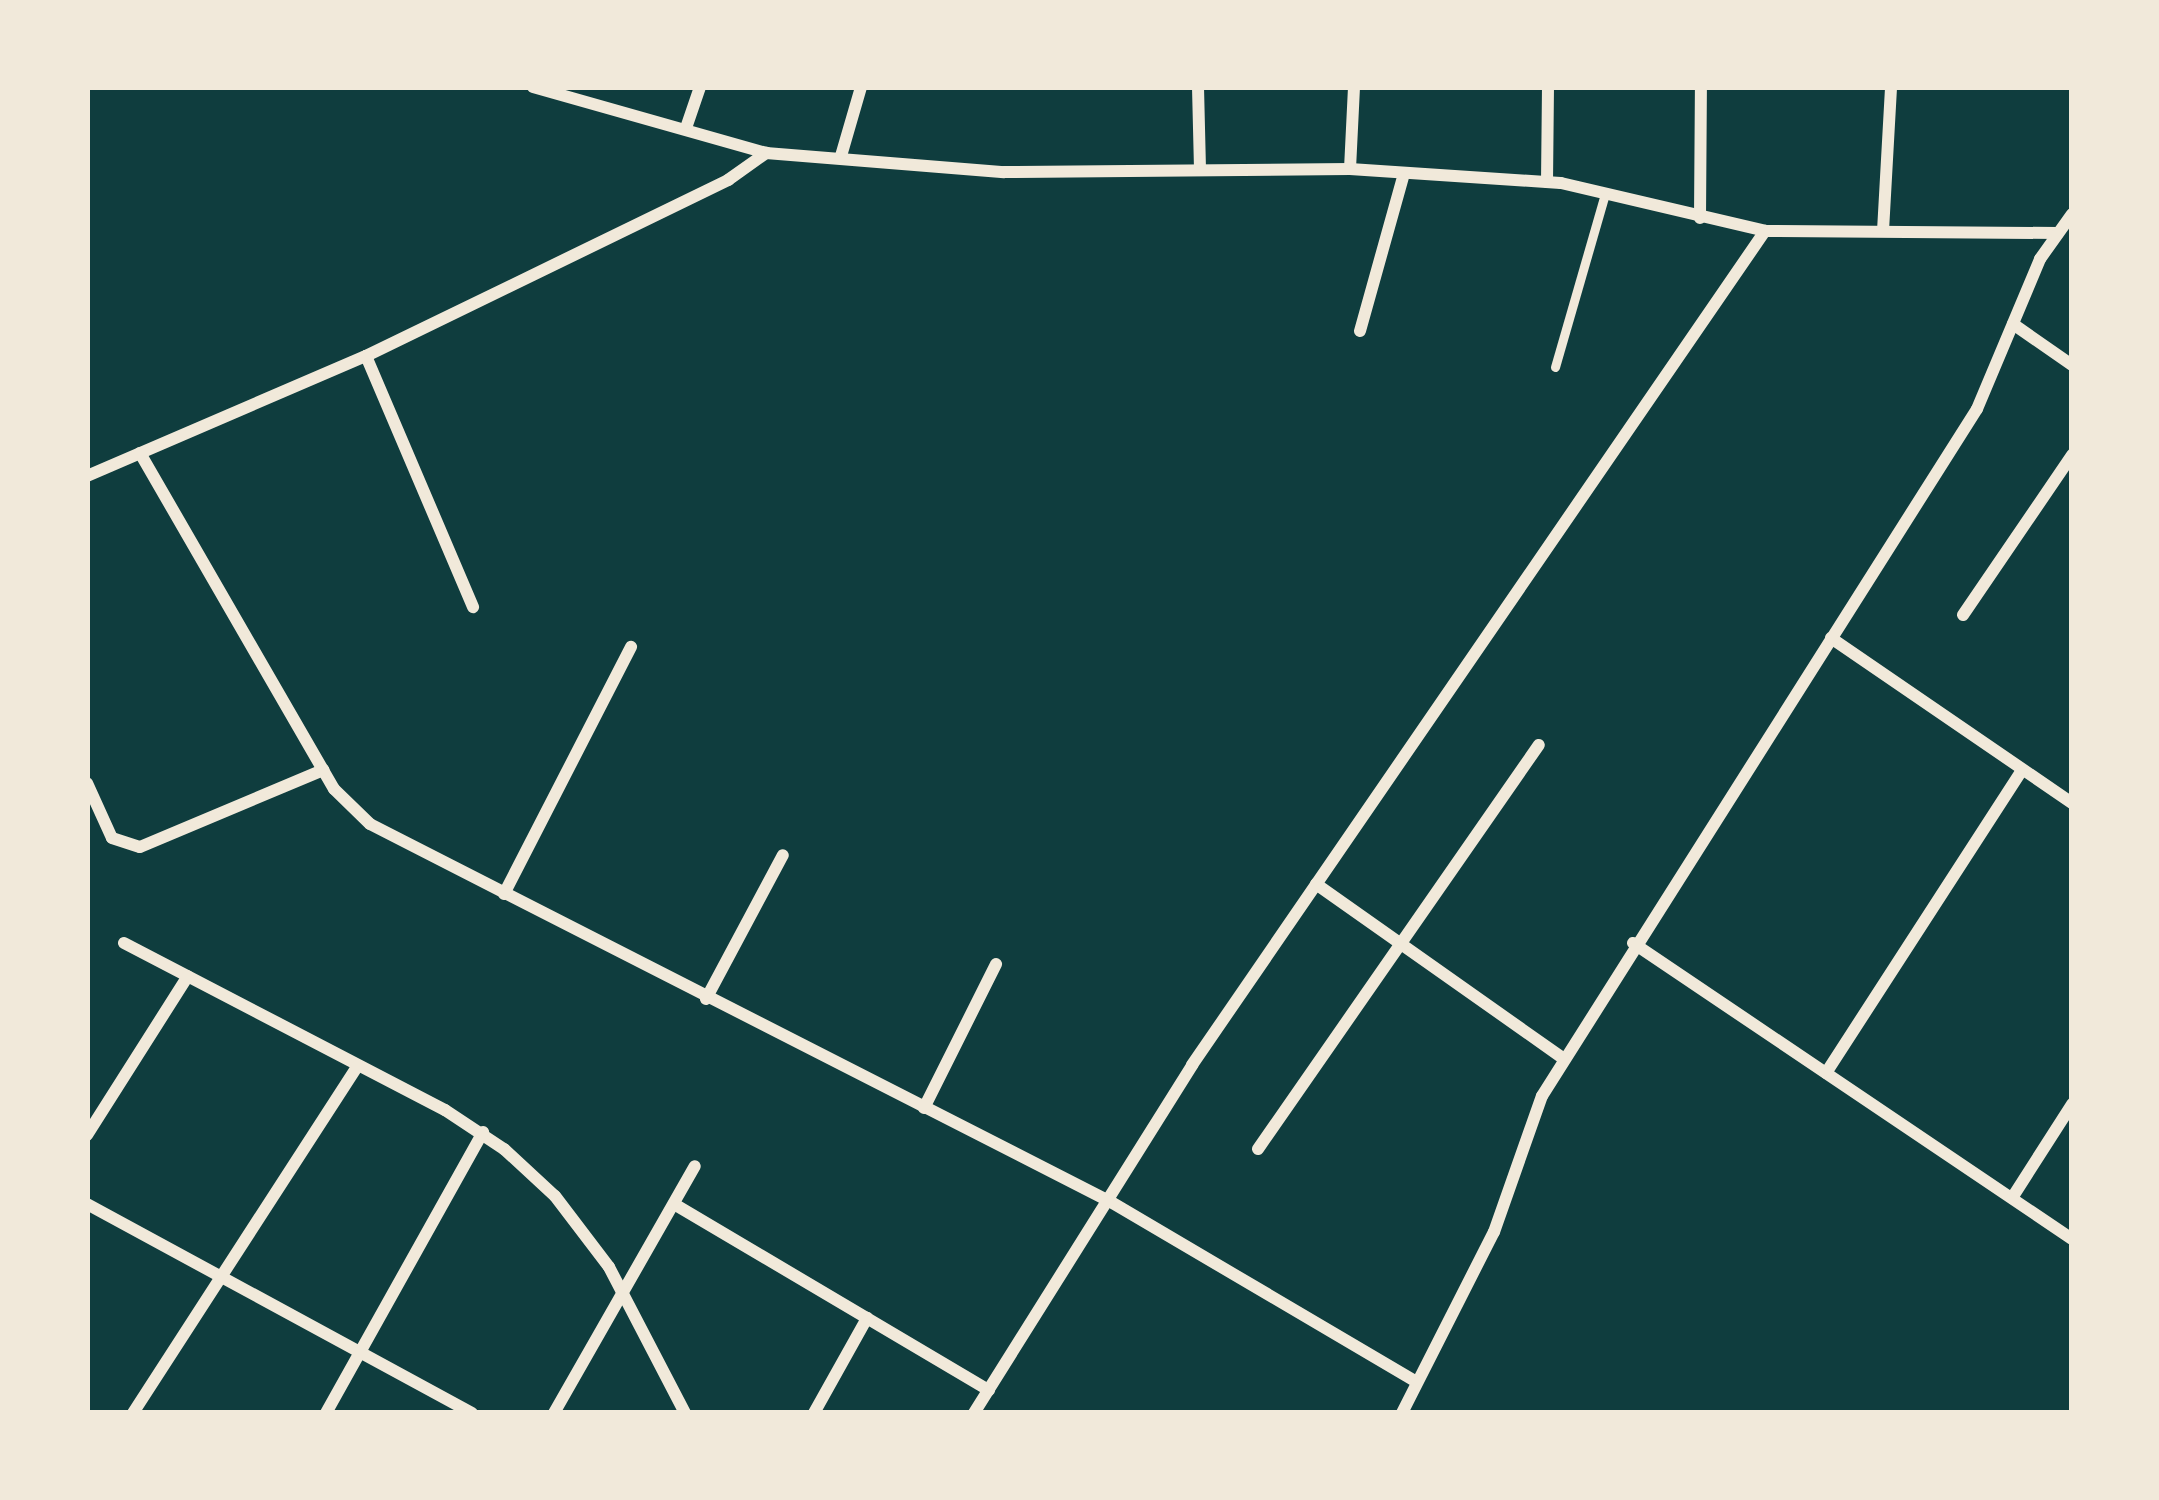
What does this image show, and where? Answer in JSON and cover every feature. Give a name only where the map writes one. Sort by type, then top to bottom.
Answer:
[{"type":"street","points":[[533,87],[766,153],[1004,172],[1404,173],[1547,182],[1765,230],[2058,233]]},
{"type":"street","points":[[686,128],[700,87]]},
{"type":"street","points":[[841,156],[861,87]]},
{"type":"street","points":[[1198,87],[1200,170]]},
{"type":"street","points":[[1350,170],[1354,87]]},
{"type":"street","points":[[1547,182],[1548,87]]},
{"type":"street","points":[[1700,218],[1701,87]]},
{"type":"street","points":[[1883,231],[1891,87]]},
{"type":"street","points":[[87,476],[366,356],[728,180],[766,153]]},
{"type":"street","points":[[1360,331],[1404,173]]},
{"type":"street","points":[[1402,1413],[1493,1232],[1542,1096],[1633,943],[1977,409],[2012,325],[2072,214]]},
{"type":"street","points":[[974,1413],[1111,1202],[1192,1065],[1765,230]]},
{"type":"street","points":[[2012,325],[2072,365]]},
{"type":"street","points":[[366,356],[473,607]]},
{"type":"street","points":[[140,453],[323,770],[370,824],[1111,1202],[1417,1382]]},
{"type":"street","points":[[1963,615],[2072,455]]},
{"type":"street","points":[[1832,638],[2072,803]]},
{"type":"street","points":[[504,894],[631,647]]},
{"type":"street","points":[[1258,1149],[1539,745]]},
{"type":"street","points":[[87,783],[112,838],[140,847],[323,770]]},
{"type":"street","points":[[1826,1072],[2023,770]]},
{"type":"street","points":[[706,999],[783,855]]},
{"type":"street","points":[[1316,884],[1564,1059]]},
{"type":"street","points":[[124,943],[483,1132],[580,1224],[624,1295],[685,1413]]},
{"type":"street","points":[[1633,943],[2072,1239]]},
{"type":"street","points":[[924,1108],[996,964]]},
{"type":"street","points":[[87,1135],[188,976]]},
{"type":"street","points":[[133,1413],[358,1065]]},
{"type":"street","points":[[2012,1198],[2072,1104]]},
{"type":"street","points":[[326,1413],[483,1132]]},
{"type":"street","points":[[554,1413],[695,1166]]},
{"type":"street","points":[[87,1204],[472,1413]]},
{"type":"street","points":[[674,1204],[989,1390]]},
{"type":"street","points":[[814,1413],[867,1318]]},
{"type":"lane","points":[[1555,367],[1605,194]]}]
